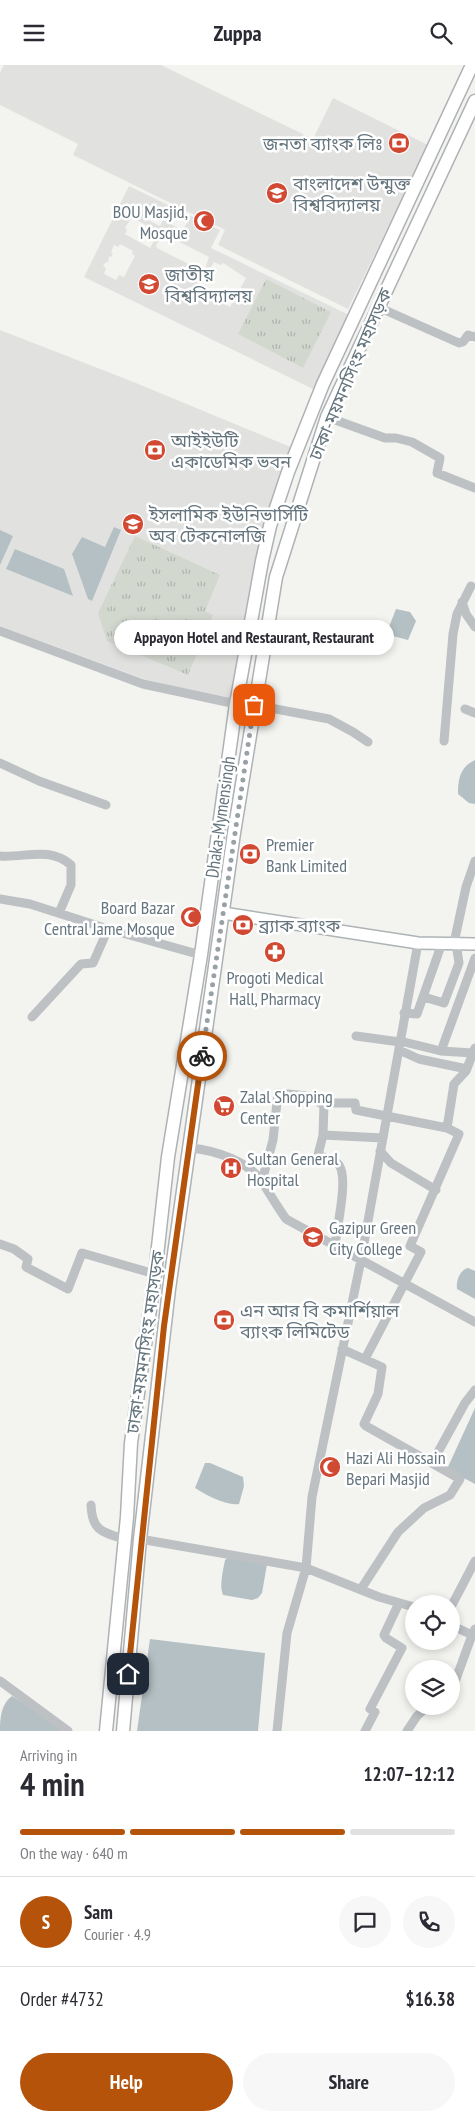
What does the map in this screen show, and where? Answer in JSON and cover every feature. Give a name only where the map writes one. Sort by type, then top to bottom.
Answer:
[{"type":"highway","name":"Dhaka-Mymensingh","points":[[200,955],[236,705],[270,526],[288,472],[323,384],[472,65]]},
{"type":"highway","name":"ঢাকা-ময়মনসিংহ মহাসড়ক","points":[[123,1731],[140,1539],[168,1298],[254,705],[276,577],[328,417],[475,101]]},
{"type":"highway","name":"ঢাকা-ময়মনসিংহ মহাসড়ক","points":[[106,1731],[131,1443],[156,1274],[168,1157],[200,955]]},
{"type":"main road","points":[[223,913],[418,943],[475,944]]},
{"type":"street","points":[[378,307],[459,343],[463,342],[468,335],[475,337]]},
{"type":"street","points":[[328,417],[385,438],[396,438],[412,442],[440,458],[437,473],[475,488]]},
{"type":"street","points":[[444,741],[453,634],[457,614],[471,586]]},
{"type":"street","points":[[462,602],[466,614],[475,627]]},
{"type":"street","points":[[0,631],[143,684],[236,705]]},
{"type":"street","points":[[254,705],[329,719],[353,731],[368,743]]},
{"type":"street","points":[[465,709],[475,713]]},
{"type":"street","points":[[0,763],[39,781],[106,805]]},
{"type":"street","points":[[0,856],[40,853],[62,858],[71,865],[71,885],[59,913]]},
{"type":"street","points":[[404,1013],[417,1014],[451,943],[463,896],[475,861]]},
{"type":"street","points":[[0,899],[30,904],[108,929],[200,955]]},
{"type":"street","points":[[32,1017],[81,964],[93,963],[108,929]]},
{"type":"street","points":[[277,1731],[287,1633],[306,1567],[312,1497],[361,1260],[418,943]]},
{"type":"street","points":[[424,997],[444,1003],[459,963],[451,943]]},
{"type":"street","points":[[441,1051],[475,958]]},
{"type":"street","points":[[356,1036],[441,1051],[474,1051],[465,1071],[454,1084],[447,1128]]},
{"type":"street","points":[[400,1044],[419,1059],[465,1071],[475,1076]]},
{"type":"street","points":[[262,1181],[273,1140],[278,1093],[321,1101],[355,1103],[356,1110],[447,1128],[459,1134],[410,1246],[421,1252],[365,1359]]},
{"type":"street","points":[[321,1101],[323,1135],[318,1155],[337,1163],[342,1174],[335,1247]]},
{"type":"street","points":[[323,1135],[383,1138]]},
{"type":"street","points":[[190,1148],[230,1158],[243,1164],[262,1181],[268,1196],[286,1219],[475,1322]]},
{"type":"street","points":[[380,1151],[391,1163],[436,1190]]},
{"type":"street","points":[[0,1244],[28,1259],[26,1267],[35,1273],[68,1289],[82,1253],[156,1274]]},
{"type":"street","points":[[342,1349],[382,1367],[378,1394],[364,1424],[460,1479],[450,1495],[424,1508],[398,1532],[361,1589]]},
{"type":"street","points":[[432,1463],[475,1390]]},
{"type":"street","points":[[91,1505],[92,1521],[97,1527],[105,1533],[124,1539]]},
{"type":"street","points":[[140,1539],[306,1567],[405,1605]]},
{"type":"street","points":[[457,1595],[475,1561]]},
{"type":"street","points":[[365,1731],[375,1712],[370,1709],[402,1648],[384,1635],[399,1603]]},
{"type":"street","points":[[460,1628],[474,1632],[460,1669]]},
{"type":"street","points":[[0,1681],[68,1731]]},
{"type":"street","points":[[407,1731],[418,1715]]},
{"type":"shaded area","name":"বাংলাদেশ উন্মুক্ত বিশ্ববিদ্যালয়","points":[[4,65],[161,65],[313,139],[333,98],[428,145],[348,309],[218,245],[225,230],[73,155],[78,144],[0,105],[0,73]]},
{"type":"shaded area","name":"জাতীয় বিশ্ববিদ্যালয়","points":[[129,186],[220,230],[211,248],[349,315],[313,389],[84,277]],"holes":[[[154,205],[167,212],[160,226],[148,220]],[[170,213],[188,221],[183,230],[166,222]],[[133,218],[159,232],[150,248],[125,234],[127,230],[125,228]],[[164,234],[209,257],[204,272],[157,248],[156,245]],[[120,244],[133,251],[132,254],[135,256],[124,277],[119,275],[116,280],[104,274],[106,268],[103,266],[106,262],[108,263],[109,256],[111,257],[113,254],[111,252],[114,245],[118,247]],[[214,262],[221,265],[223,263],[246,278],[230,307],[198,288]]]},
{"type":"shaded area","name":"ইসলামিক ইউনিভার্সিটি অব টেকনোলজি","points":[[0,330],[131,381],[293,448],[260,542],[232,701],[144,679],[0,626]]},
{"type":"shaded area","points":[[114,527],[121,530],[92,601],[88,599],[72,554],[82,537],[105,547]]},
{"type":"shaded area","points":[[0,530],[13,536],[0,565]]},
{"type":"shaded area","points":[[15,549],[64,569],[73,596],[6,569]]},
{"type":"shaded area","points":[[396,609],[410,612],[416,621],[408,640],[393,636],[389,627]]},
{"type":"shaded area","points":[[475,760],[475,804],[469,803],[458,794],[463,770]]},
{"type":"shaded area","points":[[468,1268],[475,1271],[475,1299],[457,1289],[459,1276]]},
{"type":"shaded area","points":[[475,1408],[475,1484],[447,1469]]},
{"type":"shaded area","points":[[205,1463],[210,1463],[243,1477],[244,1486],[239,1504],[222,1502],[195,1488]]},
{"type":"shaded area","points":[[228,1558],[267,1564],[262,1593],[258,1598],[252,1600],[223,1595],[221,1587],[222,1578],[225,1560]]},
{"type":"shaded area","points":[[150,1639],[265,1653],[258,1731],[137,1731]]},
{"type":"shaded area","points":[[12,1696],[63,1731],[0,1731],[3,1707]]},
{"type":"green space","points":[[266,279],[331,312],[303,368],[238,334]]},
{"type":"green space","points":[[135,536],[220,575],[205,611],[213,615],[188,675],[107,641],[98,613]]},
{"type":"way so far","points":[[202,1056],[254,705]]},
{"type":"place","name":"জনতা ব্যাংক লিঃ","points":[[399,143]]},
{"type":"place","name":"বাংলাদেশ উন্মুক্ত বিশ্ববিদ্যালয়","points":[[277,193]]},
{"type":"place","name":"BOU Masjid, Mosque","points":[[204,221]]},
{"type":"place","name":"জাতীয় বিশ্ববিদ্যালয়","points":[[149,284]]},
{"type":"place","name":"আইইউটি একাডেমিক ভবন","points":[[155,450]]},
{"type":"place","name":"ইসলামিক ইউনিভার্সিটি অব টেকনোলজি","points":[[133,524]]},
{"type":"place","name":"Appayon Hotel and Restaurant, Restaurant","points":[[254,705]]},
{"type":"place","name":"Premier Bank Limited","points":[[250,854]]},
{"type":"place","name":"Board Bazar Central Jame Mosque","points":[[191,917]]},
{"type":"place","name":"ব্র্যাক ব্যাংক","points":[[243,925]]},
{"type":"place","name":"Progoti Medical Hall, Pharmacy","points":[[275,952]]},
{"type":"place","name":"Zalal Shopping Center","points":[[224,1106]]},
{"type":"place","name":"Sultan General Hospital","points":[[231,1168]]},
{"type":"place","name":"Gazipur Green City College","points":[[313,1237]]},
{"type":"place","name":"এন আর বি কমার্শিয়াল ব্যাংক লিমিটেড","points":[[224,1320]]},
{"type":"place","name":"Hazi Ali Hossain Bepari Masjid","points":[[330,1467]]},
{"type":"route","points":[[128,1674],[142,1519],[164,1326],[202,1056]]}]
